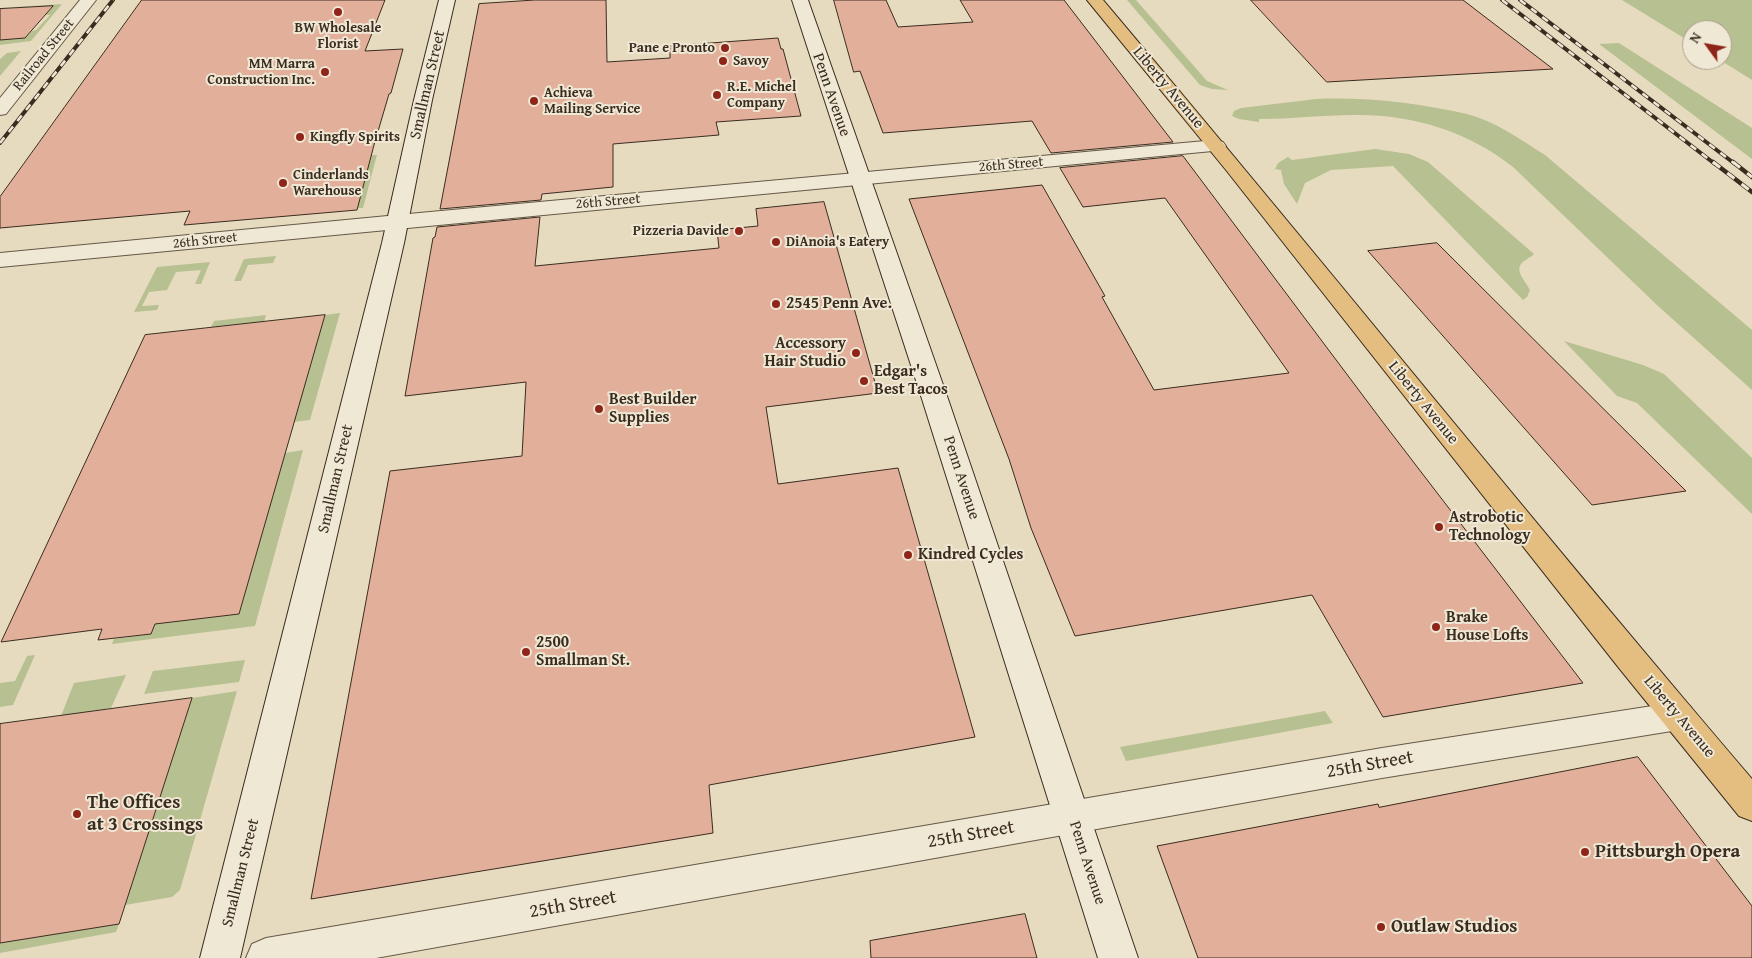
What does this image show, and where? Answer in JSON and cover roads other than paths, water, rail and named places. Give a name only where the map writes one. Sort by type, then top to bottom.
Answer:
[{"type":"main road","name":"Liberty Avenue","points":[[1095,0],[1752,805]]},
{"type":"street","name":"Railroad Street","points":[[0,110],[88,0]]},
{"type":"street","name":"Smallman Street","points":[[220,958],[398,221],[423,100],[447,0]]},
{"type":"street","name":"Penn Avenue","points":[[800,0],[861,178],[1118,958]]},
{"type":"street","name":"26th Street","points":[[0,260],[398,221],[1216,146]]},
{"type":"street","name":"25th Street","points":[[266,958],[1382,763],[1678,716]]},
{"type":"railway","points":[[0,143],[113,0]]},
{"type":"railway","points":[[1502,0],[1715,164]]},
{"type":"railway","points":[[1520,0],[1735,164]]},
{"type":"railway","points":[[1713,162],[1752,192]]},
{"type":"railway","points":[[1733,162],[1752,177]]},
{"type":"place","name":"BW Wholesale Florist","points":[[338,12]]},
{"type":"place","name":"Pane e Pronto","points":[[725,48]]},
{"type":"place","name":"Savoy","points":[[723,61]]},
{"type":"place","name":"MM Marra Construction Inc.","points":[[325,72]]},
{"type":"place","name":"R.E. Michel Company","points":[[717,95]]},
{"type":"place","name":"Achieva Mailing Service","points":[[534,101]]},
{"type":"place","name":"Kingfly Spirits","points":[[300,137]]},
{"type":"place","name":"Cinderlands Warehouse","points":[[283,183]]},
{"type":"place","name":"Pizzeria Davide","points":[[739,231]]},
{"type":"place","name":"DiAnoia's Eatery","points":[[776,242]]},
{"type":"place","name":"2545 Penn Ave.","points":[[776,304]]},
{"type":"place","name":"Accessory Hair Studio","points":[[856,353]]},
{"type":"place","name":"Edgar's Best Tacos","points":[[864,381]]},
{"type":"place","name":"Best Builder Supplies","points":[[599,409]]},
{"type":"place","name":"Astrobotic Technology","points":[[1439,527]]},
{"type":"place","name":"Kindred Cycles","points":[[908,555]]},
{"type":"place","name":"Brake House Lofts","points":[[1436,627]]},
{"type":"place","name":"2500 Smallman St.","points":[[526,652]]},
{"type":"place","name":"The Offices at 3 Crossings","points":[[77,814]]},
{"type":"place","name":"Pittsburgh Opera","points":[[1585,852]]},
{"type":"place","name":"Outlaw Studios","points":[[1381,927]]}]
